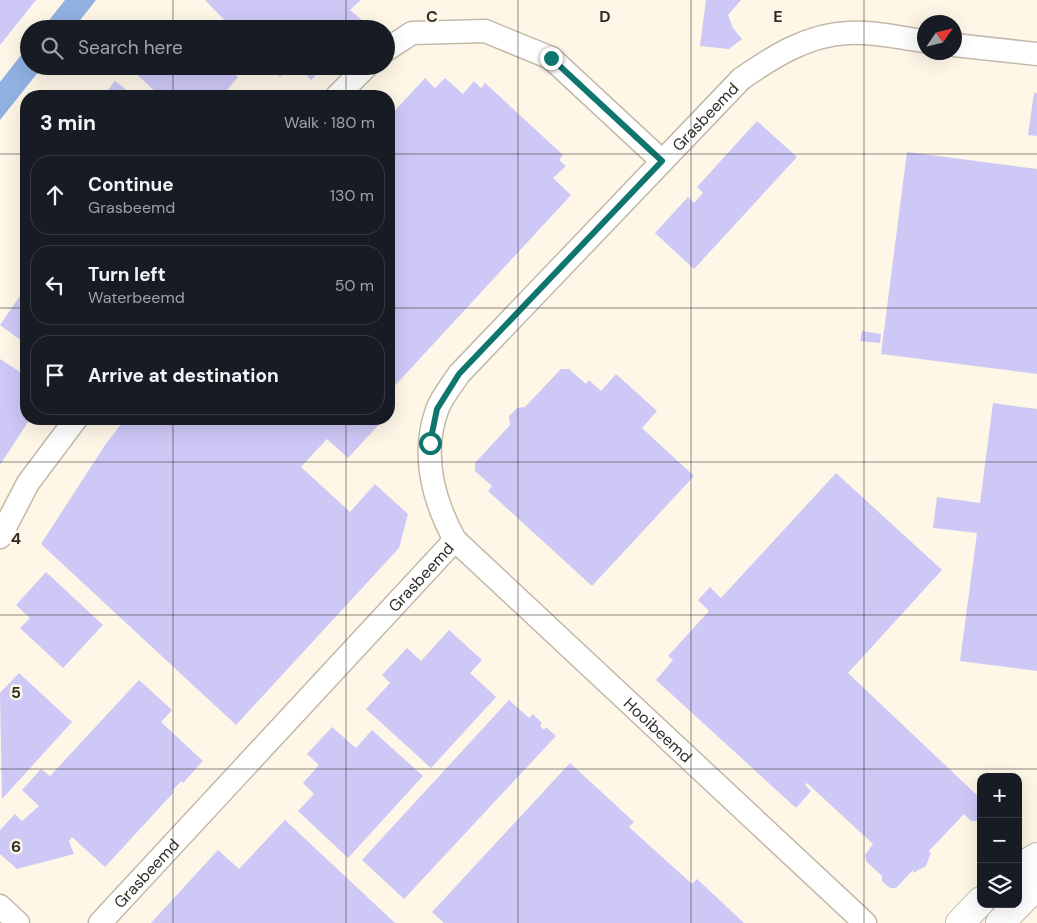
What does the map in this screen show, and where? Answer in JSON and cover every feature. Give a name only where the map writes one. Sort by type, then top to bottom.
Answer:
[{"type":"street","points":[[395,44],[412,33],[485,31],[551,58],[662,161]]},
{"type":"street","name":"Grasbeemd","points":[[100,923],[455,540],[440,514],[429,470],[430,443],[437,409],[459,374],[741,79],[778,53],[814,38],[849,32],[917,40]]},
{"type":"street","points":[[962,45],[1037,54]]},
{"type":"street","points":[[343,90],[358,75]]},
{"type":"street","points":[[0,537],[28,483],[72,425]]},
{"type":"street","name":"Hooibeemd","points":[[455,540],[866,921]]},
{"type":"street","points":[[1022,866],[1037,857]]},
{"type":"street","points":[[1000,923],[1037,885]]},
{"type":"street","points":[[960,923],[977,905]]},
{"type":"street","points":[[0,906],[18,923]]},
{"type":"water","points":[[65,0],[96,0],[80,20],[49,20]]},
{"type":"water","points":[[20,56],[20,75],[36,75],[24,90],[20,90],[20,95],[0,120],[0,82]]},
{"type":"building","points":[[0,0],[36,0],[0,45]]},
{"type":"building","points":[[205,0],[361,0],[350,10],[362,20],[224,20]]},
{"type":"building","points":[[706,0],[741,0],[728,15],[733,28],[742,39],[729,49],[700,46]]},
{"type":"building","points":[[138,75],[236,75],[238,77],[227,90],[154,90]]},
{"type":"building","points":[[307,75],[316,75],[311,80]]},
{"type":"building","points":[[425,78],[435,88],[445,78],[463,94],[474,81],[481,88],[485,83],[563,155],[559,160],[566,166],[553,178],[571,195],[395,386],[395,110]]},
{"type":"building","points":[[115,81],[126,90],[108,90]]},
{"type":"building","points":[[1034,93],[1037,93],[1037,136],[1028,135]]},
{"type":"building","points":[[757,121],[797,157],[694,269],[655,233],[688,197],[694,203],[703,193],[697,187]]},
{"type":"building","points":[[907,152],[1037,169],[1037,374],[881,354]]},
{"type":"building","points":[[20,296],[20,340],[0,325]]},
{"type":"building","points":[[862,331],[881,334],[880,343],[860,341]]},
{"type":"building","points":[[0,359],[20,372],[20,425],[26,425],[0,465]]},
{"type":"building","points":[[561,369],[569,369],[586,384],[589,380],[601,391],[616,374],[657,411],[642,428],[694,476],[592,586],[488,491],[492,486],[475,471],[475,463],[510,425],[509,416],[517,408],[525,407]]},
{"type":"building","points":[[993,403],[1037,409],[1037,671],[960,661],[977,533],[933,528],[937,497],[980,503]]},
{"type":"building","points":[[120,425],[378,425],[348,458],[327,439],[301,467],[350,512],[375,484],[408,514],[399,548],[236,725],[41,544],[105,445]]},
{"type":"building","points":[[836,473],[942,570],[848,673],[977,795],[977,821],[971,821],[964,814],[928,852],[931,852],[926,866],[913,873],[913,870],[896,888],[890,888],[882,881],[882,876],[866,861],[865,855],[873,844],[807,783],[805,785],[811,791],[796,808],[656,680],[673,660],[668,656],[709,611],[698,600],[710,587],[721,598]]},
{"type":"building","points":[[46,572],[103,625],[63,668],[20,628],[30,618],[16,605]]},
{"type":"building","points":[[449,630],[482,660],[470,673],[496,697],[431,768],[366,709],[390,683],[382,675],[407,648],[421,661]]},
{"type":"building","points":[[19,673],[72,722],[2,799],[0,693]]},
{"type":"building","points":[[139,680],[172,710],[161,722],[203,761],[183,783],[181,781],[172,791],[174,792],[105,867],[72,837],[69,841],[74,854],[17,869],[0,854],[0,830],[15,814],[22,821],[39,806],[22,790],[41,769],[50,776]]},
{"type":"building","points":[[509,700],[529,718],[533,714],[542,723],[540,726],[544,730],[546,727],[556,736],[404,899],[362,860]]},
{"type":"building","points":[[332,727],[356,748],[372,730],[423,776],[348,858],[298,811],[314,794],[303,783],[319,765],[307,754]]},
{"type":"building","points":[[570,763],[634,822],[629,827],[692,884],[697,879],[744,923],[444,923],[432,912]]},
{"type":"building","points":[[285,820],[395,923],[151,923],[218,850],[239,869]]},
{"type":"route","points":[[430,443],[437,409],[459,374],[662,161],[551,58]]}]
